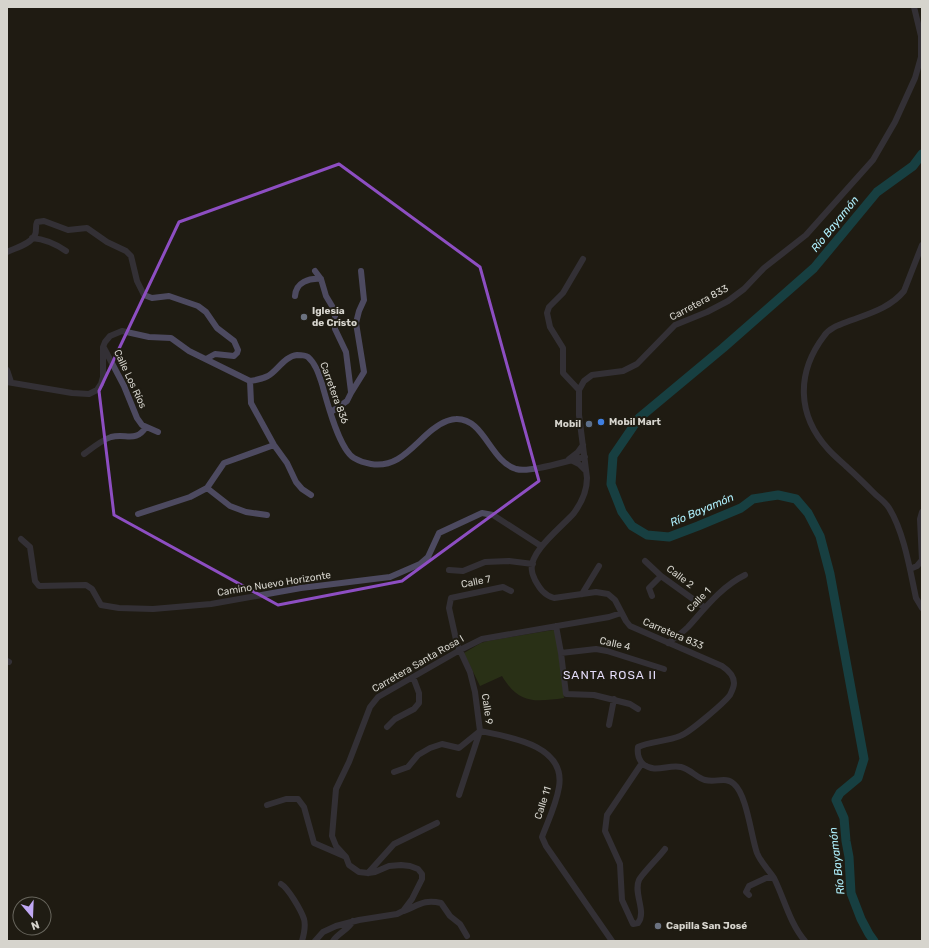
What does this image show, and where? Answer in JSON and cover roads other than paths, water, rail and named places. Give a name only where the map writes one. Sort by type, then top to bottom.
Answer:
[{"type":"street","name":"Carretera 833","points":[[579,390],[584,381],[592,375],[623,370],[637,364],[676,325],[728,301],[744,289],[764,268],[806,235],[873,160],[895,122],[915,78],[921,57],[921,36],[914,7]]},
{"type":"street","points":[[915,78],[922,80]]},
{"type":"street","points":[[7,252],[26,243],[32,238],[36,234],[35,225],[37,222],[44,221],[68,230],[87,228],[92,230],[107,242],[126,251],[131,256],[137,281],[144,295],[152,298],[169,296],[198,306],[206,312],[217,328],[234,341],[238,350],[234,356],[215,354],[206,359]]},
{"type":"street","points":[[32,238],[49,242],[66,250]]},
{"type":"street","points":[[922,245],[904,291],[900,297],[893,303],[883,308],[842,324],[825,334],[809,360],[804,385],[805,409],[815,432],[828,450],[888,507],[898,525],[916,598],[922,608]]},
{"type":"street","points":[[449,570],[463,571],[485,562],[509,561],[533,564],[534,557],[541,546],[575,512],[584,497],[587,488],[585,457],[579,414],[579,390],[563,373],[563,348],[550,327],[547,313],[549,307],[564,294],[583,259]]},
{"type":"street","points":[[314,271],[321,279],[326,296],[335,311],[335,329],[346,352],[351,393]]},
{"type":"street","points":[[331,412],[347,401],[364,372],[356,323],[364,300],[361,271]]},
{"type":"street","points":[[295,296],[297,288],[302,283],[313,278],[321,279]]},
{"type":"street","points":[[7,370],[9,382],[72,393],[89,394],[97,390],[101,384],[103,377],[103,347],[110,336],[122,331],[149,337],[171,338],[190,351],[250,381],[251,403],[274,445],[287,463],[296,482],[302,489],[311,494]]},
{"type":"street","name":"Calle Los Ríos","points":[[103,347],[124,386],[137,418],[142,425],[146,427]]},
{"type":"street","name":"Carretera 836","points":[[250,381],[260,380],[269,376],[290,357],[296,355],[307,356],[317,370],[340,440],[347,452],[354,458],[369,463],[388,463],[400,458],[439,424],[455,418],[466,420],[475,426],[498,456],[506,464],[516,469],[529,469],[585,457]]},
{"type":"street","points":[[84,454],[110,437],[137,436],[142,433],[146,427],[158,432]]},
{"type":"street","points":[[138,514],[190,497],[206,488],[224,463],[274,445]]},
{"type":"street","points":[[583,445],[569,461],[579,464],[586,471]]},
{"type":"street","points":[[206,488],[230,506],[246,512],[267,515]]},
{"type":"street","points":[[910,569],[917,566],[922,560],[920,519],[922,512]]},
{"type":"street","name":"Camino Nuevo Horizonte","points":[[21,539],[30,547],[35,581],[39,586],[86,585],[92,589],[101,605],[119,608],[153,609],[211,604],[301,588],[390,577],[420,564],[428,557],[440,533],[482,513],[493,515],[541,546]]},
{"type":"street","name":"Calle 2","points":[[645,561],[661,576],[704,608]]},
{"type":"street","name":"Carretera 833","points":[[533,564],[531,570],[539,589],[548,596],[554,598],[596,592],[608,594],[616,600],[621,613],[630,626],[722,666],[731,675],[734,684],[729,696],[691,730],[682,736],[638,747],[638,757],[642,763]]},
{"type":"street","points":[[582,594],[599,566]]},
{"type":"street","name":"Calle 1","points":[[668,643],[687,628],[704,608],[734,580],[745,574]]},
{"type":"street","points":[[652,596],[649,588],[661,576]]},
{"type":"street","name":"Calle 7","points":[[460,650],[449,608],[451,598],[503,587],[511,591]]},
{"type":"street","name":"Carretera Santa Rosa I","points":[[368,873],[359,872],[349,865],[346,857],[336,846],[332,836],[336,789],[349,762],[370,707],[378,697],[482,639],[609,617],[621,613]]},
{"type":"street","points":[[556,626],[566,694],[594,695],[614,699],[630,704],[638,709]]},
{"type":"street","name":"Calle 4","points":[[561,653],[596,649],[664,669]]},
{"type":"street","name":"Calle 9","points":[[458,795],[480,731],[475,692],[470,672],[460,650]]},
{"type":"street","points":[[387,727],[395,719],[414,709],[419,704],[419,693],[413,677]]},
{"type":"street","points":[[609,724],[614,699]]},
{"type":"street","points":[[394,772],[408,767],[418,754],[430,748],[442,744],[459,748],[480,731]]},
{"type":"street","name":"Calle 11","points":[[480,731],[539,748],[547,753],[554,761],[558,768],[559,786],[555,804],[542,837],[546,846],[612,941]]},
{"type":"street","points":[[665,849],[639,881],[638,893],[641,918],[638,923],[633,924],[622,900],[620,864],[605,831],[607,815],[642,763],[654,769],[682,767],[706,780],[727,779],[736,785],[746,808],[753,841],[758,855],[773,878],[788,911],[805,941]]},
{"type":"street","points":[[267,805],[286,798],[298,799],[304,806],[314,843],[346,857]]},
{"type":"street","points":[[368,873],[394,844],[437,824]]},
{"type":"street","points":[[368,873],[376,872],[389,866],[401,865],[410,866],[422,874],[422,879],[415,894],[403,911]]},
{"type":"street","points":[[749,895],[746,892],[748,886],[766,878],[773,878]]},
{"type":"street","points":[[281,884],[285,886],[290,893],[304,919],[304,933],[302,941]]},
{"type":"street","points":[[316,941],[323,932],[336,926],[353,921],[397,914],[425,901],[441,903],[450,916],[460,924],[466,936]]},
{"type":"street","points":[[333,941],[353,921]]},
{"type":"waterway","name":"Río Bayamón","points":[[874,941],[861,919],[851,893],[849,857],[844,818],[836,800],[840,793],[858,778],[864,759],[830,574],[820,536],[808,513],[796,499],[778,495],[753,499],[741,508],[669,537],[647,535],[632,526],[622,512],[611,484],[613,456],[639,418],[723,348],[814,268],[877,192],[913,166],[922,154]]},
{"type":"place","name":"Iglesia de Cristo","points":[[304,317]]},
{"type":"place","name":"Mobil Mart","points":[[601,422]]},
{"type":"place","name":"Mobil","points":[[589,424]]},
{"type":"place","name":"Capilla San José","points":[[658,926]]},
{"type":"district","name":"SANTA ROSA II","points":[[610,675]]}]
